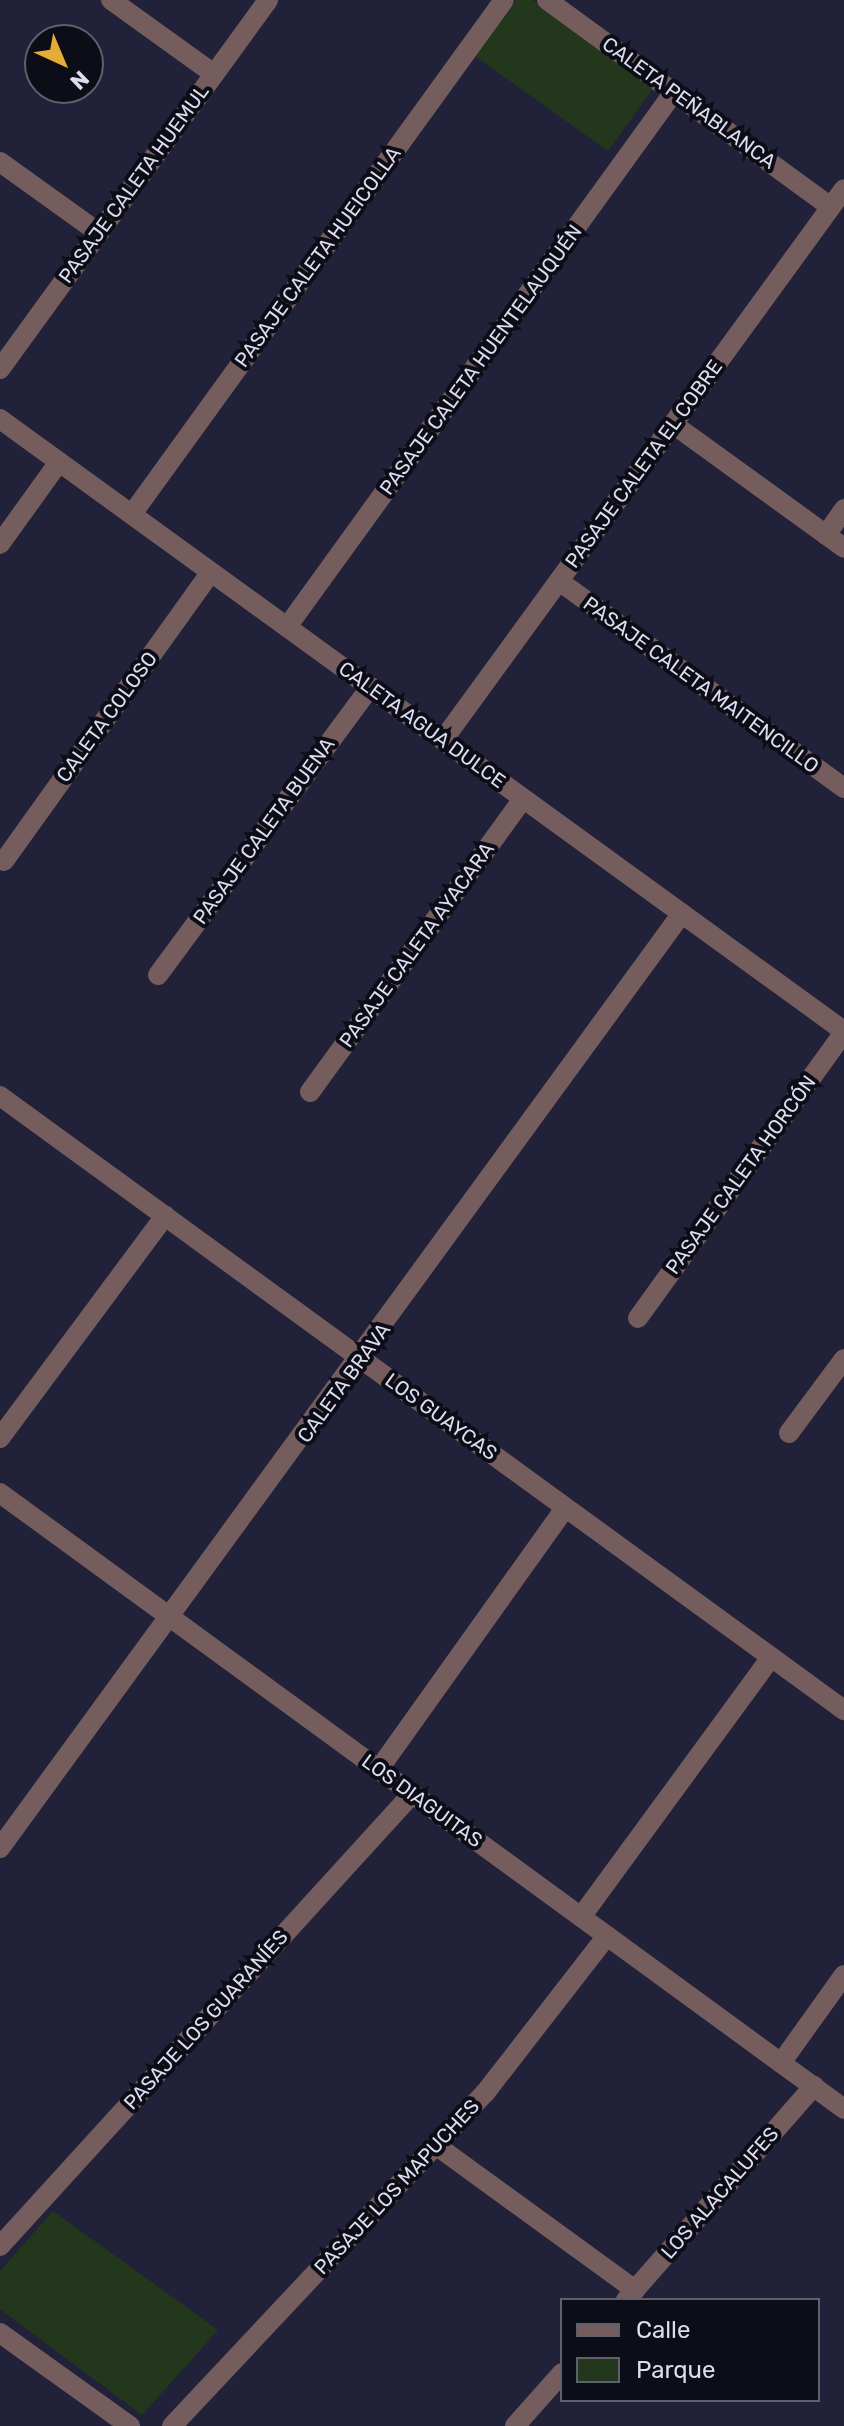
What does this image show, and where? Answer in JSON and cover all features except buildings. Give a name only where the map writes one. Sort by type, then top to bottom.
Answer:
[{"type":"street","points":[[111,0],[214,74]]},
{"type":"street","name":"PASAJE CALETA HUEMUL","points":[[0,369],[268,0]]},
{"type":"street","name":"PASAJE CALETA HUEICOLLA","points":[[132,514],[504,0]]},
{"type":"street","name":"CALETA PEÑABLANCA","points":[[547,0],[831,207]]},
{"type":"street","name":"PASAJE CALETA HUENTELAUQUÉN","points":[[287,627],[674,92]]},
{"type":"street","points":[[0,162],[99,233]]},
{"type":"street","name":"PASAJE CALETA EL COBRE","points":[[443,740],[844,189]]},
{"type":"street","name":"CALETA AGUA DULCE","points":[[0,419],[844,1032]]},
{"type":"street","points":[[673,424],[844,548]]},
{"type":"street","points":[[0,544],[59,462]]},
{"type":"street","points":[[826,535],[844,509]]},
{"type":"street","name":"CALETA COLOSO","points":[[4,861],[211,572]]},
{"type":"street","name":"PASAJE CALETA MAITENCILLO","points":[[559,581],[844,788]]},
{"type":"street","name":"PASAJE CALETA BUENA","points":[[158,975],[370,687]]},
{"type":"street","name":"PASAJE CALETA AYACARA","points":[[310,1092],[523,799]]},
{"type":"street","name":"CALETA BRAVA","points":[[0,1848],[173,1620],[682,913]]},
{"type":"street","name":"PASAJE CALETA HORCÓN","points":[[638,1318],[844,1032]]},
{"type":"street","name":"LOS GUAYCAS","points":[[0,1096],[844,1710]]},
{"type":"street","points":[[0,1438],[165,1216]]},
{"type":"street","points":[[789,1433],[844,1359]]},
{"type":"street","name":"LOS DIAGUITAS","points":[[0,1493],[844,2109]]},
{"type":"street","points":[[379,1769],[565,1508]]},
{"type":"street","points":[[581,1917],[771,1657]]},
{"type":"street","name":"PASAJE LOS GUARANÍES","points":[[0,2246],[412,1794]]},
{"type":"street","name":"PASAJE LOS MAPUCHES","points":[[172,2426],[437,2146],[607,1936]]},
{"type":"street","points":[[781,2063],[844,1975]]},
{"type":"street","name":"LOS ALACALUFES","points":[[630,2295],[814,2086]]},
{"type":"street","points":[[437,2146],[630,2295]]},
{"type":"street","points":[[0,2333],[130,2426]]},
{"type":"street","points":[[515,2426],[560,2375]]},
{"type":"green space","points":[[516,0],[533,0],[654,87],[608,151],[475,56]]},
{"type":"green space","points":[[53,2211],[218,2330],[142,2415],[0,2309],[0,2271]]}]
